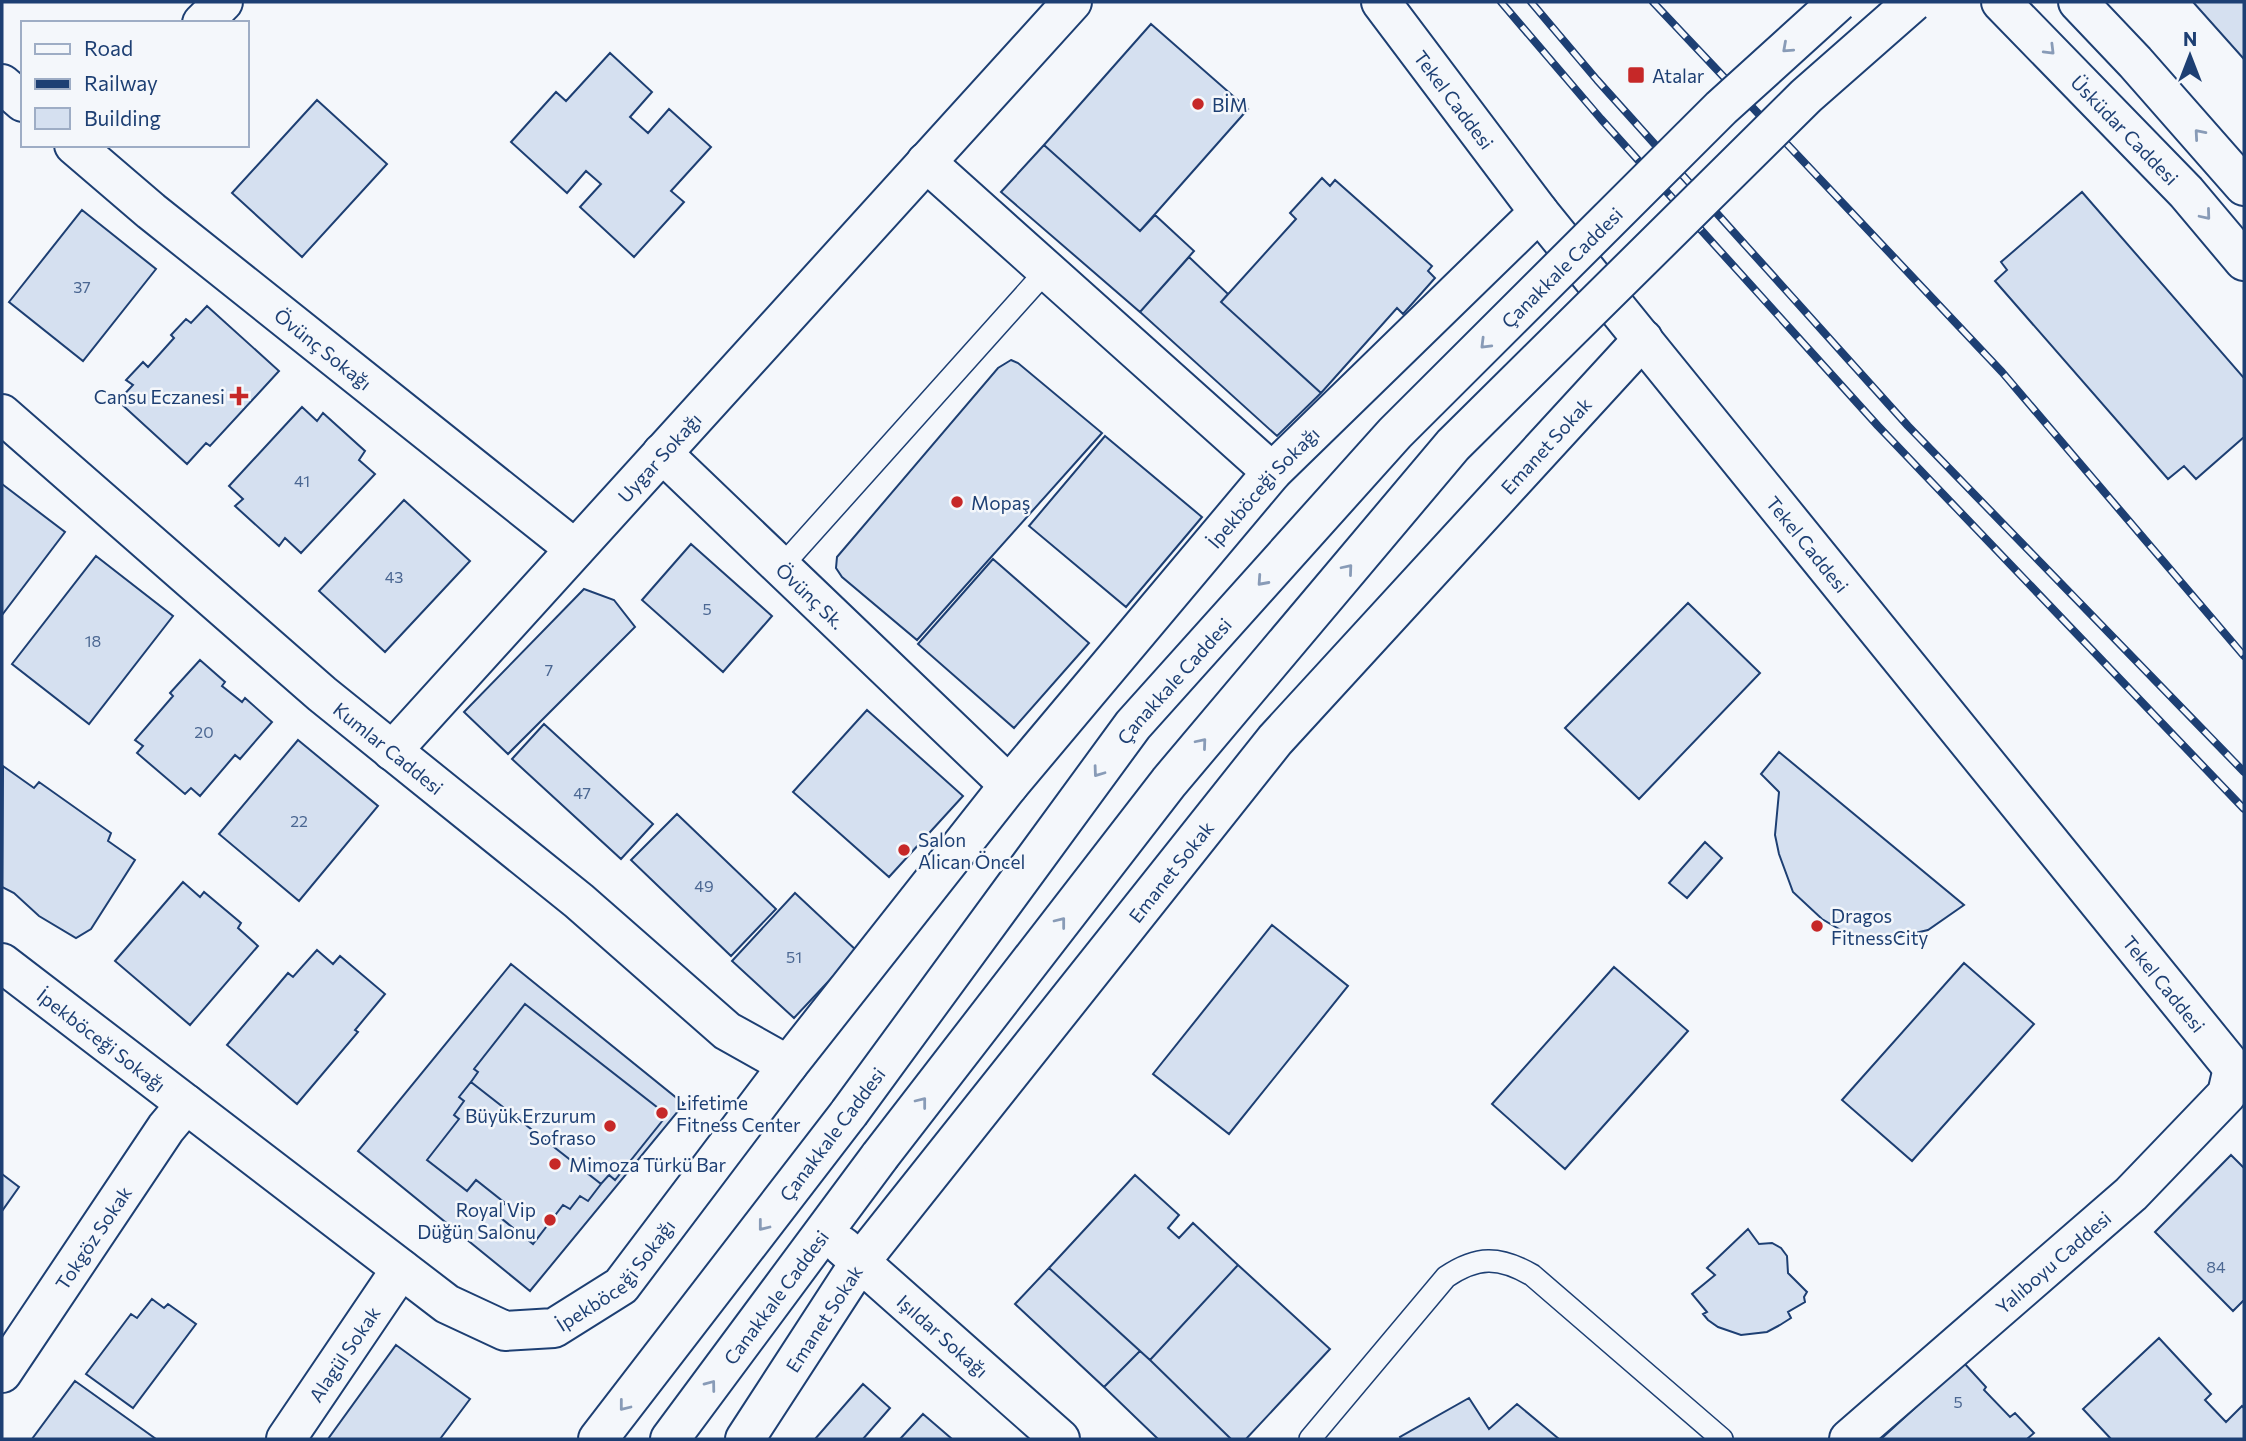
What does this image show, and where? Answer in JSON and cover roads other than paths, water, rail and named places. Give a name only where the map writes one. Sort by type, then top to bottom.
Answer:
[{"type":"street","points":[[204,21],[223,2]]},
{"type":"street","name":"Uygar Sokağı","points":[[392,751],[1072,2]]},
{"type":"street","name":"Tekel Caddesi","points":[[1381,2],[1539,212],[2239,1072]]},
{"type":"street","name":"Çanakkale Caddesi","points":[[598,1439],[849,1113],[1133,725],[1395,433],[1721,108],[1838,2]]},
{"type":"street","name":"Canakkale Caddesi","points":[[670,1439],[880,1156],[1169,782],[1453,445],[1806,96],[1913,2]]},
{"type":"street","points":[[2078,2],[2135,62],[2244,186]]},
{"type":"street","name":"Üsküdar Caddesi","points":[[2008,4],[2186,192],[2244,261]]},
{"type":"street","points":[[2,84],[21,100]]},
{"type":"street","name":"Övünç Sokağı","points":[[79,147],[151,211],[575,550]]},
{"type":"street","points":[[926,162],[1272,472]]},
{"type":"street","name":"İpekböceği Sokağı","points":[[2,963],[447,1304],[505,1331],[554,1328],[621,1286],[788,1065],[1009,785],[1272,472],[1539,212]]},
{"type":"street","name":"Emanet Sokak","points":[[745,1439],[860,1262],[1275,740],[1643,339]]},
{"type":"street","name":"Kumlar Caddesi","points":[[2,414],[322,694],[579,901],[727,1031],[788,1065]]},
{"type":"street","name":"Övünç Sk.","points":[[662,453],[1009,785]]},
{"type":"street","name":"Yalıboyu Caddesi","points":[[1849,1439],[2131,1194],[2227,1094],[2239,1072]]},
{"type":"street","name":"Tokgöz Sokak","points":[[2,1373],[166,1128],[186,1104]]},
{"type":"street","name":"Işıldar Sokağı","points":[[825,1231],[1060,1439]]},
{"type":"street","name":"Alagül Sokak","points":[[286,1439],[401,1269]]},
{"type":"lane","points":[[781,567],[1047,270]]},
{"type":"lane","points":[[1310,1439],[1446,1277],[1462,1266],[1481,1261],[1499,1261],[1517,1266],[1532,1275],[1722,1439]]},
{"type":"railway","points":[[1501,2],[1601,119],[1878,426],[2244,809]]},
{"type":"railway","points":[[1531,2],[1597,80],[1908,426],[2244,772]]},
{"type":"railway","points":[[1653,2],[2002,372],[2244,656]]},
{"type":"place","name":"Atalar","points":[[1636,75]]},
{"type":"place","name":"BİM","points":[[1198,104]]},
{"type":"place","name":"Cansu Eczanesi","points":[[239,396]]},
{"type":"place","name":"Mopaş","points":[[957,502]]},
{"type":"place","name":"Salon Alican Öncel","points":[[904,850]]},
{"type":"place","name":"Dragos FitnessCity","points":[[1817,926]]},
{"type":"place","name":"Lifetime Fitness Center","points":[[662,1113]]},
{"type":"place","name":"Büyük Erzurum Sofraso","points":[[610,1126]]},
{"type":"place","name":"Mimoza Türkü Bar","points":[[555,1164]]},
{"type":"place","name":"Royal Vip Düğün Salonu","points":[[550,1220]]}]
